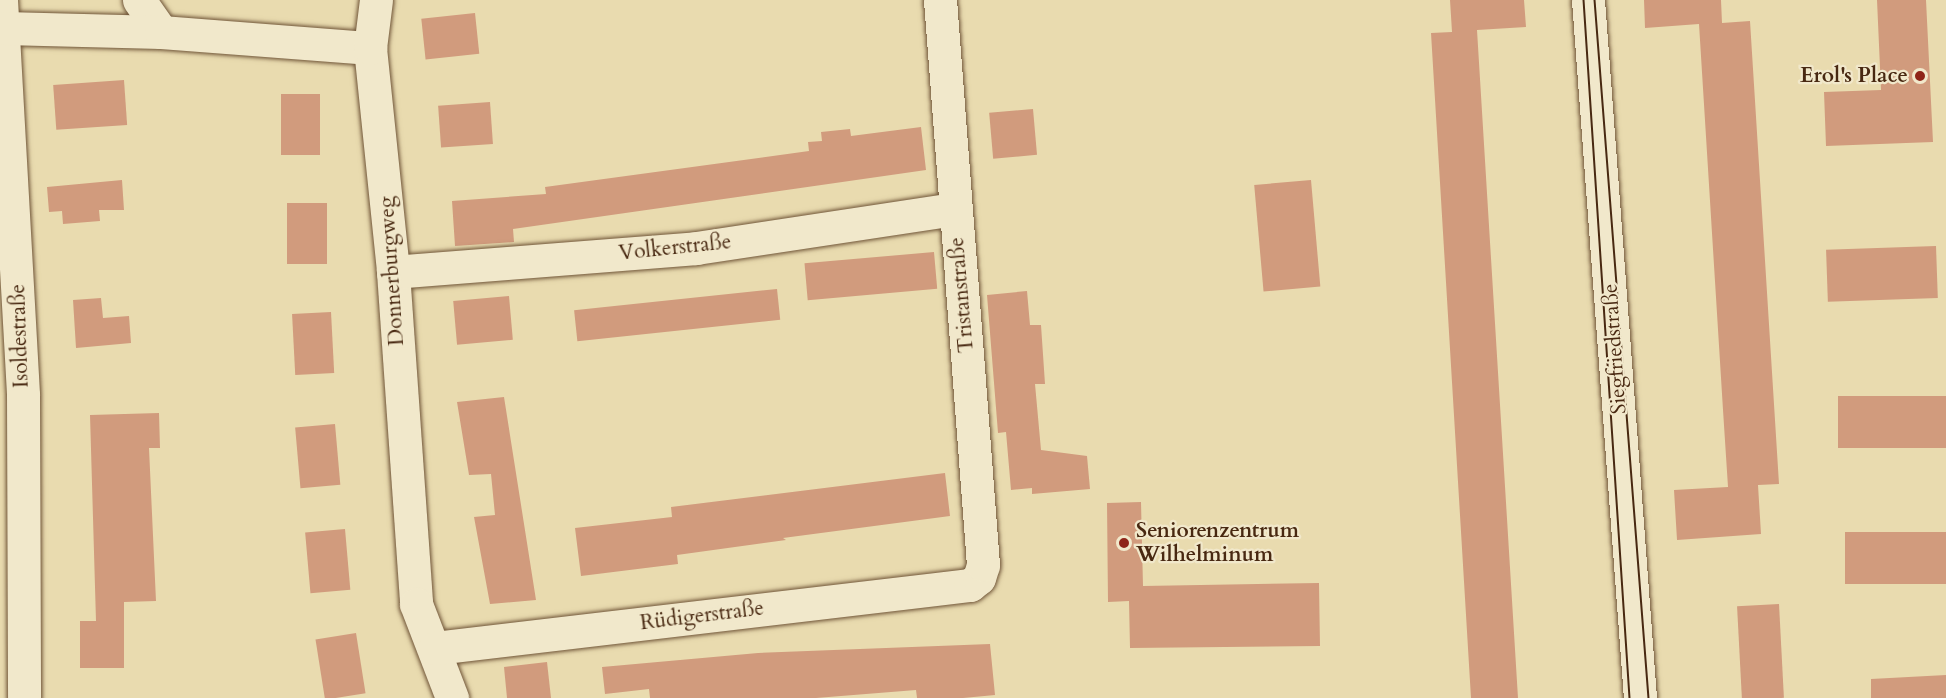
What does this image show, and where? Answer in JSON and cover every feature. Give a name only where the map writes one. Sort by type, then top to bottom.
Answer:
[{"type":"street","points":[[140,0],[161,32]]},
{"type":"street","name":"Donnerburgweg","points":[[376,0],[370,48],[393,272],[416,604],[435,648],[452,698]]},
{"type":"street","name":"Tristanstraße","points":[[940,0],[983,565],[970,585]]},
{"type":"street","name":"Siegfriedstraße","points":[[1588,0],[1640,698]]},
{"type":"street","points":[[2,14],[161,32],[370,48]]},
{"type":"street","name":"Isoldestraße","points":[[2,14],[17,248],[13,566],[24,698]]},
{"type":"street","name":"Volkerstraße","points":[[393,272],[696,248],[955,209]]},
{"type":"street","name":"Rüdigerstraße","points":[[435,648],[970,585]]},
{"type":"building","points":[[1450,0],[1524,0],[1526,27],[1477,30],[1518,698],[1471,698],[1431,33],[1452,32]]},
{"type":"building","points":[[1644,0],[1721,0],[1722,23],[1750,21],[1779,484],[1758,485],[1761,534],[1677,540],[1674,490],[1728,487],[1699,24],[1645,28]]},
{"type":"building","points":[[1877,0],[1926,0],[1933,142],[1826,146],[1824,92],[1881,90]]},
{"type":"building","points":[[475,13],[479,54],[426,59],[421,19]]},
{"type":"building","points":[[124,80],[127,125],[56,130],[53,85]]},
{"type":"building","points":[[281,94],[320,94],[320,155],[281,155]]},
{"type":"building","points":[[490,102],[493,144],[441,148],[438,106]]},
{"type":"building","points":[[1033,109],[1037,155],[993,159],[989,113]]},
{"type":"building","points":[[921,127],[926,170],[513,229],[514,242],[455,246],[452,201],[546,194],[545,187],[809,151],[808,142],[822,141],[821,132],[850,129],[851,136]]},
{"type":"building","points":[[122,180],[124,210],[99,210],[100,221],[63,224],[62,211],[49,212],[47,187]]},
{"type":"building","points":[[1311,180],[1320,287],[1264,292],[1254,185]]},
{"type":"building","points":[[287,203],[327,203],[327,264],[287,264]]},
{"type":"building","points":[[1936,246],[1938,298],[1828,302],[1826,250]]},
{"type":"building","points":[[934,252],[937,289],[808,300],[804,263]]},
{"type":"building","points":[[777,289],[780,320],[577,341],[574,310]]},
{"type":"building","points":[[1027,291],[1030,325],[1041,325],[1045,384],[1035,384],[1041,450],[1087,456],[1090,489],[1032,494],[1032,488],[1011,490],[1006,432],[998,433],[987,295]]},
{"type":"building","points":[[509,296],[513,340],[457,345],[453,301]]},
{"type":"building","points":[[101,298],[103,318],[129,316],[131,343],[76,348],[73,300]]},
{"type":"building","points":[[331,312],[334,373],[295,375],[292,314]]},
{"type":"building","points":[[1838,396],[1946,396],[1946,448],[1838,448]]},
{"type":"building","points":[[504,397],[536,600],[490,604],[474,517],[495,515],[491,474],[469,475],[457,402]]},
{"type":"building","points":[[159,413],[160,448],[149,448],[156,601],[124,602],[124,668],[80,668],[80,621],[96,621],[90,415]]},
{"type":"building","points":[[335,424],[340,485],[300,488],[295,427]]},
{"type":"building","points":[[945,473],[950,516],[783,538],[786,540],[677,555],[678,564],[581,576],[575,528],[672,517],[671,507]]},
{"type":"building","name":"Seniorenzentrum Wilhelminum","points":[[1141,502],[1143,586],[1319,583],[1320,646],[1130,648],[1129,601],[1108,602],[1107,503]]},
{"type":"building","points":[[345,529],[350,590],[310,593],[305,532]]},
{"type":"building","points":[[1845,532],[1946,532],[1946,584],[1845,584]]},
{"type":"building","points":[[1779,604],[1784,698],[1742,698],[1737,606]]},
{"type":"building","points":[[356,633],[366,693],[325,698],[316,639]]},
{"type":"building","points":[[990,644],[995,695],[963,698],[917,698],[916,690],[816,698],[650,698],[649,689],[605,694],[602,667],[758,653]]},
{"type":"building","points":[[547,662],[551,698],[507,698],[504,667]]},
{"type":"building","points":[[1946,675],[1946,698],[1871,698],[1871,679]]},
{"type":"tram line","points":[[1584,0],[1630,698]]},
{"type":"tram line","points":[[1595,0],[1649,698]]},
{"type":"place","name":"Erol's Place","points":[[1920,76]]},
{"type":"place","name":"Seniorenzentrum Wilhelminum","points":[[1124,543]]}]
